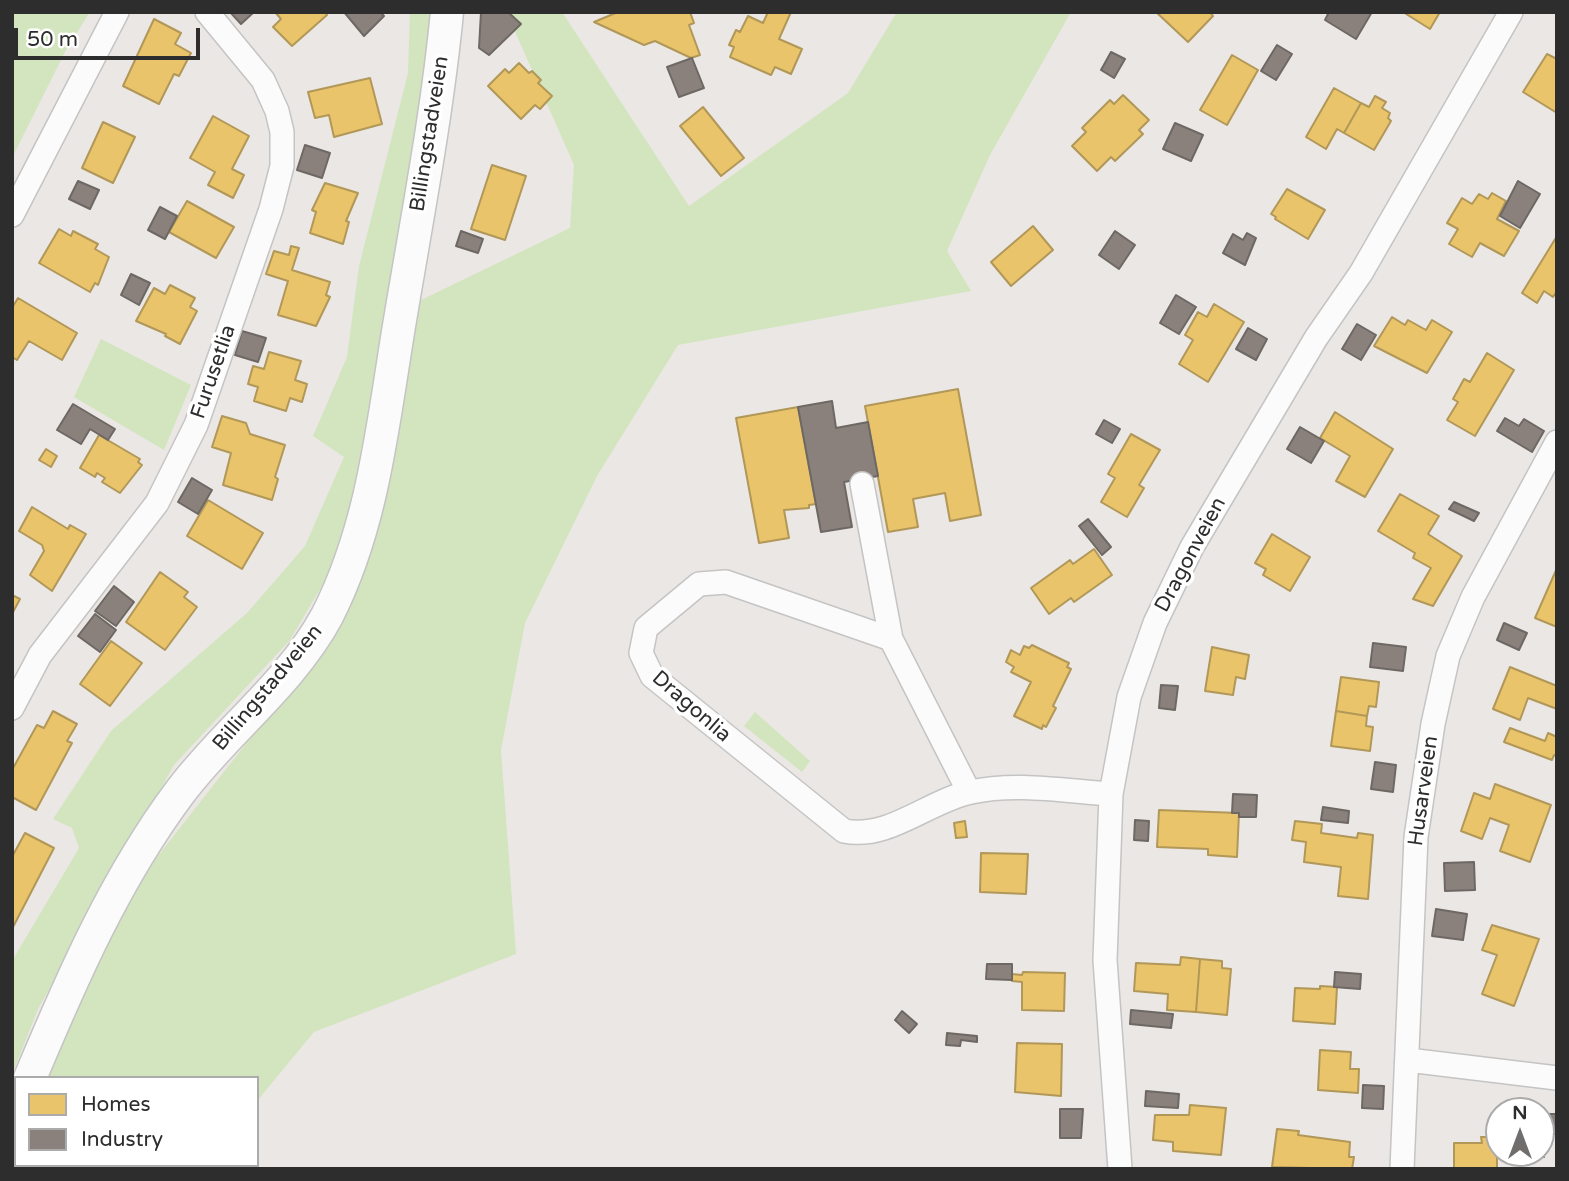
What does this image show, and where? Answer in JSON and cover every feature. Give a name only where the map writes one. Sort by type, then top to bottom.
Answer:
[{"type":"main road","name":"Billingstadveien","points":[[31,1076],[74,973],[126,875],[181,791],[303,651],[325,619],[341,586],[369,503],[447,12]]},
{"type":"street","points":[[12,215],[117,12]]},
{"type":"street","name":"Furusetlia","points":[[12,708],[40,655],[157,503],[196,425],[271,209],[282,166],[282,132],[277,111],[263,80],[207,12]]},
{"type":"street","name":"Dragonveien","points":[[1120,1169],[1105,960],[1111,794],[1129,697],[1155,623],[1192,547],[1316,338],[1361,272],[1511,12]]},
{"type":"street","name":"Husarveien","points":[[1402,1169],[1416,837],[1433,724],[1448,656],[1473,597],[1557,442]]},
{"type":"street","points":[[862,484],[891,639],[969,792]]},
{"type":"street","name":"Dragonlia","points":[[891,639],[726,582],[709,582],[687,591],[646,628],[641,653],[652,676],[844,831],[873,832],[969,792],[1002,787],[1111,794]]},
{"type":"street","points":[[1408,1059],[1557,1078]]},
{"type":"green space","points":[[12,12],[90,12],[66,50],[12,158]]},
{"type":"green space","points":[[410,12],[431,12],[433,23],[362,468],[336,562],[290,640],[174,765],[38,1009],[12,1075],[12,961],[79,848],[72,828],[53,819],[111,731],[247,613],[305,546],[344,457],[313,436],[347,357],[359,266],[408,73]]},
{"type":"green space","points":[[501,12],[562,12],[689,206],[848,93],[897,12],[1071,12],[990,155],[947,251],[971,291],[678,345],[597,476],[525,623],[501,750],[516,954],[314,1032],[259,1099],[259,1076],[47,1076],[57,1045],[142,876],[311,661],[417,302],[570,228],[574,165],[509,18]]},
{"type":"green space","points":[[101,339],[191,385],[164,450],[74,397]]},
{"type":"green space","points":[[755,712],[810,761],[802,772],[744,726]]},
{"type":"green space","points":[[16,1167],[204,1167],[202,1169],[15,1169]]},
{"type":"building: Homes","points":[[275,12],[325,12],[327,15],[292,46],[273,27],[281,19]]},
{"type":"building: Homes","points":[[618,12],[690,12],[694,23],[689,25],[700,55],[691,58],[655,41],[644,45],[594,22]]},
{"type":"building: Homes","points":[[768,12],[791,12],[779,39],[802,49],[791,74],[775,67],[771,75],[730,57],[734,47],[729,45],[736,30],[740,32],[748,16],[763,23]]},
{"type":"building: Homes","points":[[1156,12],[1210,12],[1213,16],[1188,42]]},
{"type":"building: Homes","points":[[1403,12],[1440,12],[1430,29]]},
{"type":"building: Homes","points":[[154,19],[181,33],[175,44],[191,53],[179,76],[174,74],[159,104],[123,86]]},
{"type":"building: Homes","points":[[1547,54],[1557,59],[1557,113],[1523,92]]},
{"type":"building: Homes","points":[[1232,55],[1258,70],[1227,125],[1200,110]]},
{"type":"building: Homes","points":[[519,63],[541,80],[538,83],[552,96],[540,109],[535,105],[521,119],[488,86],[505,69],[509,73]]},
{"type":"building: Homes","points":[[370,78],[382,124],[334,137],[329,115],[315,118],[308,92]]},
{"type":"building: Homes","points":[[1334,88],[1361,103],[1344,133],[1337,129],[1326,149],[1306,137]]},
{"type":"building: Homes","points":[[1123,95],[1149,120],[1139,130],[1143,134],[1115,161],[1111,157],[1097,171],[1072,146],[1086,132],[1082,128],[1110,100],[1114,104]]},
{"type":"building: Homes","points":[[1375,96],[1386,102],[1382,108],[1390,113],[1388,118],[1391,121],[1374,150],[1344,133],[1361,103],[1369,107]]},
{"type":"building: Homes","points":[[703,107],[744,158],[721,176],[680,126]]},
{"type":"building: Homes","points":[[213,116],[249,136],[232,169],[244,175],[233,198],[208,185],[215,172],[190,158]]},
{"type":"building: Homes","points":[[103,122],[135,137],[113,183],[82,168]]},
{"type":"building: Homes","points":[[492,165],[526,176],[505,240],[471,229]]},
{"type":"building: Homes","points":[[325,183],[358,193],[346,221],[349,222],[343,244],[310,233],[316,212],[312,210]]},
{"type":"building: Homes","points":[[1287,189],[1325,210],[1308,239],[1271,214]]},
{"type":"building: Homes","points":[[1492,193],[1506,201],[1497,219],[1519,231],[1504,256],[1480,243],[1472,257],[1449,244],[1458,229],[1447,223],[1462,198],[1472,204],[1479,194],[1488,199]]},
{"type":"building: Homes","points":[[187,201],[234,227],[216,258],[169,232]]},
{"type":"building: Homes","points":[[1033,226],[1053,250],[1011,286],[991,262]]},
{"type":"building: Homes","points":[[59,229],[71,236],[73,231],[98,244],[95,249],[109,257],[98,285],[95,283],[90,292],[39,263]]},
{"type":"building: Homes","points":[[1557,236],[1557,291],[1553,297],[1544,291],[1537,303],[1522,293]]},
{"type":"building: Homes","points":[[291,246],[299,248],[292,270],[330,282],[326,295],[330,297],[316,326],[278,315],[288,281],[266,274],[274,251],[289,255]]},
{"type":"building: Homes","points":[[170,285],[195,298],[190,307],[197,311],[180,344],[165,336],[166,334],[136,321],[154,288],[165,294]]},
{"type":"building: Homes","points":[[18,298],[77,333],[62,360],[29,341],[17,360],[12,357],[12,308]]},
{"type":"building: Homes","points":[[1214,304],[1244,322],[1208,382],[1179,364],[1193,340],[1185,335],[1198,312],[1207,317]]},
{"type":"building: Homes","points":[[1392,317],[1405,325],[1408,320],[1426,330],[1432,320],[1452,332],[1427,373],[1374,346]]},
{"type":"building: Homes","points":[[269,352],[301,361],[295,380],[307,384],[302,402],[290,398],[286,411],[254,401],[258,387],[248,384],[253,366],[264,369]]},
{"type":"building: Homes","points":[[1487,353],[1514,370],[1475,436],[1447,420],[1458,402],[1453,399],[1464,379],[1470,382]]},
{"type":"building: Homes","points":[[958,389],[981,515],[950,521],[945,493],[913,499],[918,527],[888,532],[865,406]]},
{"type":"building: Homes","points":[[798,407],[816,504],[809,505],[809,508],[784,510],[789,538],[759,543],[736,418]]},
{"type":"building: Homes","points":[[1335,412],[1393,449],[1365,497],[1336,481],[1350,456],[1320,438]]},
{"type":"building: Homes","points":[[222,416],[246,423],[250,434],[285,445],[275,477],[278,479],[272,500],[223,485],[231,453],[212,447]]},
{"type":"building: Homes","points":[[1131,434],[1160,450],[1139,485],[1144,488],[1127,517],[1101,502],[1115,478],[1108,474]]},
{"type":"building: Homes","points":[[99,435],[140,459],[138,462],[142,465],[120,493],[102,482],[105,478],[97,473],[95,477],[80,468]]},
{"type":"building: Homes","points":[[46,449],[57,456],[51,467],[39,460]]},
{"type":"building: Homes","points":[[1400,494],[1439,516],[1428,534],[1462,556],[1433,606],[1413,599],[1431,568],[1413,558],[1415,553],[1378,531]]},
{"type":"building: Homes","points":[[208,500],[263,533],[242,569],[187,536]]},
{"type":"building: Homes","points":[[32,507],[68,529],[70,525],[86,534],[52,591],[30,575],[44,551],[42,545],[19,531]]},
{"type":"building: Homes","points":[[1272,534],[1310,557],[1290,591],[1263,575],[1266,569],[1255,563]]},
{"type":"building: Homes","points":[[1094,549],[1112,575],[1074,602],[1071,598],[1049,614],[1031,588],[1070,560],[1073,564]]},
{"type":"building: Homes","points":[[1557,568],[1557,627],[1535,618]]},
{"type":"building: Homes","points":[[160,572],[188,592],[184,597],[197,607],[165,650],[126,622]]},
{"type":"building: Homes","points":[[12,595],[20,599],[12,614]]},
{"type":"building: Homes","points":[[111,641],[142,663],[110,706],[80,684]]},
{"type":"building: Homes","points":[[1032,645],[1069,663],[1067,667],[1071,669],[1053,706],[1056,708],[1046,727],[1043,725],[1042,729],[1014,716],[1031,682],[1011,672],[1014,667],[1006,662],[1011,650],[1020,655],[1024,646],[1029,648]]},
{"type":"building: Homes","points":[[1212,647],[1249,655],[1245,679],[1236,677],[1233,695],[1205,691]]},
{"type":"building: Homes","points":[[1510,667],[1557,686],[1557,709],[1528,698],[1520,720],[1493,709]]},
{"type":"building: Homes","points":[[1341,677],[1379,682],[1376,707],[1369,706],[1367,716],[1336,711]]},
{"type":"building: Homes","points":[[53,711],[77,724],[67,741],[72,743],[36,810],[12,797],[12,770],[37,725],[44,728]]},
{"type":"building: Homes","points":[[1336,711],[1367,716],[1366,726],[1373,727],[1370,751],[1331,746]]},
{"type":"building: Homes","points":[[1510,728],[1545,741],[1548,733],[1557,737],[1557,757],[1554,755],[1552,760],[1504,742]]},
{"type":"building: Homes","points":[[1495,784],[1551,805],[1530,862],[1500,851],[1509,825],[1490,818],[1482,839],[1461,831],[1474,793],[1490,799]]},
{"type":"building: Homes","points":[[1159,810],[1239,813],[1237,857],[1208,855],[1208,849],[1157,847]]},
{"type":"building: Homes","points":[[965,821],[967,837],[956,838],[954,823]]},
{"type":"building: Homes","points":[[1295,821],[1322,824],[1321,833],[1357,838],[1358,833],[1373,835],[1368,899],[1338,896],[1341,867],[1304,862],[1306,842],[1292,840]]},
{"type":"building: Homes","points":[[25,833],[54,848],[12,929],[12,857]]},
{"type":"building: Homes","points":[[981,853],[1028,854],[1026,894],[980,892]]},
{"type":"building: Homes","points":[[1492,925],[1539,939],[1514,1006],[1482,994],[1497,955],[1482,950]]},
{"type":"building: Homes","points":[[1181,957],[1200,959],[1196,1012],[1167,1010],[1168,994],[1134,991],[1136,963],[1180,965]]},
{"type":"building: Homes","points":[[1200,959],[1222,961],[1222,968],[1231,969],[1227,1015],[1196,1012]]},
{"type":"building: Homes","points":[[1023,972],[1065,973],[1064,1011],[1022,1010],[1022,982],[1012,981],[1012,974],[1022,975]]},
{"type":"building: Homes","points":[[1320,986],[1337,987],[1335,1024],[1293,1021],[1295,988],[1320,989]]},
{"type":"building: Homes","points":[[1017,1043],[1062,1044],[1061,1096],[1015,1092]]},
{"type":"building: Homes","points":[[1320,1050],[1351,1052],[1350,1069],[1359,1069],[1358,1093],[1318,1090]]},
{"type":"building: Homes","points":[[1190,1105],[1226,1108],[1221,1155],[1173,1151],[1173,1142],[1153,1140],[1155,1115],[1189,1115]]},
{"type":"building: Homes","points":[[1277,1129],[1299,1131],[1298,1135],[1350,1142],[1349,1157],[1354,1157],[1352,1169],[1272,1167]]},
{"type":"building: Homes","points":[[1481,1137],[1485,1137],[1485,1167],[1497,1169],[1454,1168],[1454,1143],[1482,1143]]},
{"type":"building: Industry","points":[[230,12],[254,12],[241,24]]},
{"type":"building: Industry","points":[[344,12],[380,12],[384,16],[364,36]]},
{"type":"building: Industry","points":[[481,12],[508,12],[521,24],[489,55],[479,48]]},
{"type":"building: Industry","points":[[1329,12],[1372,12],[1356,39],[1325,20]]},
{"type":"building: Industry","points":[[1277,45],[1292,54],[1276,80],[1261,71]]},
{"type":"building: Industry","points":[[1111,52],[1125,59],[1114,78],[1101,70]]},
{"type":"building: Industry","points":[[692,58],[704,88],[679,97],[667,67]]},
{"type":"building: Industry","points":[[1175,123],[1203,135],[1191,161],[1163,149]]},
{"type":"building: Industry","points":[[305,145],[330,153],[322,178],[297,170]]},
{"type":"building: Industry","points":[[78,181],[99,190],[90,209],[69,199]]},
{"type":"building: Industry","points":[[1518,181],[1540,194],[1520,228],[1500,216]]},
{"type":"building: Industry","points":[[160,207],[177,216],[165,239],[148,230]]},
{"type":"building: Industry","points":[[461,231],[483,239],[478,253],[456,246]]},
{"type":"building: Industry","points":[[1115,231],[1135,245],[1119,269],[1099,255]]},
{"type":"building: Industry","points":[[1247,233],[1256,238],[1245,265],[1223,253],[1233,234],[1243,240]]},
{"type":"building: Industry","points":[[131,274],[150,283],[139,305],[121,295]]},
{"type":"building: Industry","points":[[1176,295],[1196,307],[1179,334],[1160,323]]},
{"type":"building: Industry","points":[[1357,324],[1376,335],[1361,360],[1342,349]]},
{"type":"building: Industry","points":[[1248,328],[1267,339],[1256,360],[1236,349]]},
{"type":"building: Industry","points":[[242,331],[266,338],[258,362],[235,355]]},
{"type":"building: Industry","points":[[832,401],[836,428],[868,422],[878,476],[844,482],[852,527],[821,532],[798,407]]},
{"type":"building: Industry","points":[[73,404],[115,429],[108,440],[90,429],[81,444],[57,430]]},
{"type":"building: Industry","points":[[1505,418],[1519,426],[1524,419],[1544,431],[1532,452],[1497,431]]},
{"type":"building: Industry","points":[[1104,420],[1120,429],[1112,443],[1096,434]]},
{"type":"building: Industry","points":[[1300,427],[1324,441],[1311,463],[1287,449]]},
{"type":"building: Industry","points":[[192,478],[212,490],[198,514],[178,502]]},
{"type":"building: Industry","points":[[1454,502],[1479,513],[1474,521],[1449,509]]},
{"type":"building: Industry","points":[[1088,519],[1111,547],[1102,555],[1079,526]]},
{"type":"building: Industry","points":[[114,586],[134,602],[116,626],[95,611]]},
{"type":"building: Industry","points":[[95,614],[116,630],[100,652],[78,636]]},
{"type":"building: Industry","points":[[1504,623],[1527,633],[1519,650],[1497,640]]},
{"type":"building: Industry","points":[[1373,643],[1406,647],[1403,671],[1370,667]]},
{"type":"building: Industry","points":[[1161,685],[1178,686],[1175,710],[1159,708]]},
{"type":"building: Industry","points":[[1375,762],[1396,765],[1393,792],[1371,789]]},
{"type":"building: Industry","points":[[1233,794],[1257,795],[1256,817],[1239,817],[1239,813],[1232,813]]},
{"type":"building: Industry","points":[[1323,807],[1349,811],[1348,823],[1321,820]]},
{"type":"building: Industry","points":[[1135,820],[1149,821],[1148,841],[1134,840]]},
{"type":"building: Industry","points":[[1474,862],[1475,890],[1445,891],[1444,863]]},
{"type":"building: Industry","points":[[1436,909],[1467,914],[1463,940],[1432,936]]},
{"type":"building: Industry","points":[[987,964],[1012,964],[1012,980],[986,979]]},
{"type":"building: Industry","points":[[1335,972],[1361,974],[1360,989],[1334,987]]},
{"type":"building: Industry","points":[[1131,1010],[1173,1014],[1171,1028],[1130,1024]]},
{"type":"building: Industry","points":[[902,1011],[917,1024],[909,1033],[895,1020]]},
{"type":"building: Industry","points":[[947,1033],[977,1036],[977,1042],[961,1040],[960,1046],[946,1045]]},
{"type":"building: Industry","points":[[1363,1085],[1384,1086],[1383,1109],[1362,1108]]},
{"type":"building: Industry","points":[[1146,1091],[1179,1094],[1178,1108],[1145,1106]]},
{"type":"building: Industry","points":[[1060,1109],[1083,1109],[1081,1138],[1060,1138]]},
{"type":"building: Industry","points":[[1555,1114],[1557,1114],[1555,1134]]}]
